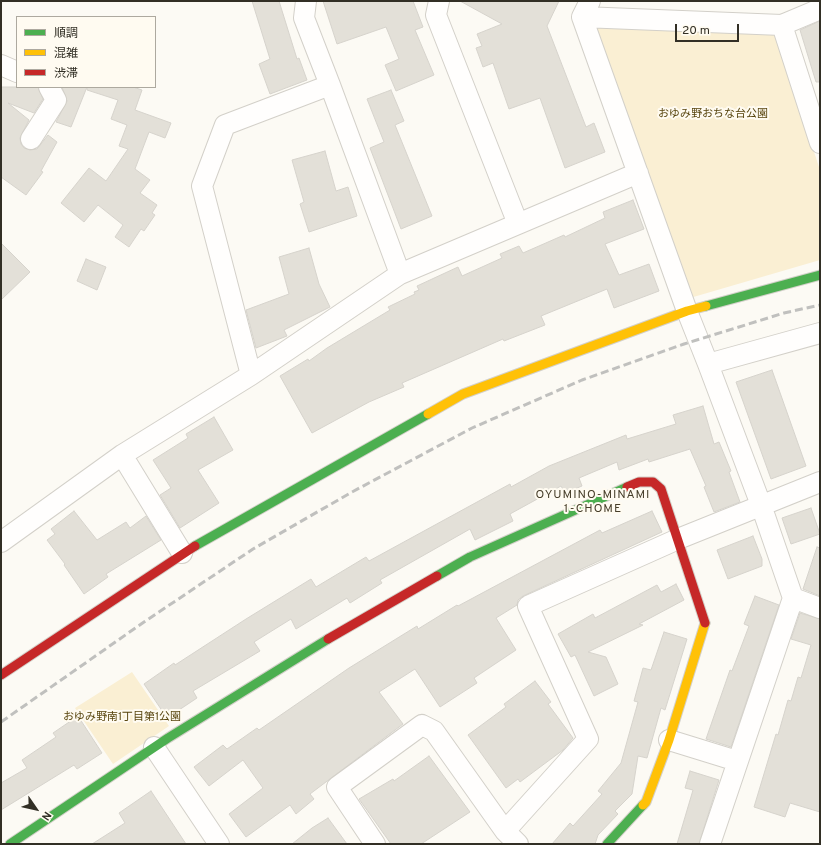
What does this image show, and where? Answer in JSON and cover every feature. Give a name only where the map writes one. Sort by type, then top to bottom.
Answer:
[{"type":"street","points":[[306,1],[304,18],[400,274]]},
{"type":"street","points":[[439,1],[436,15],[518,224]]},
{"type":"street","points":[[710,844],[792,598],[761,505],[687,311],[638,173],[586,9],[782,25],[820,10]]},
{"type":"street","points":[[782,25],[816,117],[820,143]]},
{"type":"street","points":[[1,65],[16,72]]},
{"type":"street","points":[[250,375],[202,186],[225,125],[330,85]]},
{"type":"street","points":[[31,139],[56,100],[50,88]]},
{"type":"street","points":[[1,542],[122,455],[250,375],[400,274],[638,173]]},
{"type":"street","points":[[1,675],[182,553],[463,394],[687,311],[820,275]]},
{"type":"street","points":[[708,364],[820,333]]},
{"type":"street","points":[[122,455],[182,553]]},
{"type":"street","points":[[10,844],[154,747],[349,626],[470,556],[639,482],[653,482],[661,489],[706,621],[669,740],[646,802],[607,844]]},
{"type":"street","points":[[375,844],[337,787],[422,725],[434,731],[511,837],[588,739],[528,606],[678,539],[820,482]]},
{"type":"street","points":[[792,598],[820,608]]},
{"type":"street","points":[[669,740],[737,761]]},
{"type":"street","points":[[154,747],[218,844]]},
{"type":"green space","name":"おゆみ野おちな台公園","points":[[590,25],[775,34],[820,170],[820,260],[690,298]]},
{"type":"green space","name":"おゆみ野南1丁目第1公園","points":[[132,672],[169,726],[113,764],[75,708]]},
{"type":"building","points":[[252,1],[279,1],[297,59],[299,58],[307,80],[270,94],[259,64],[270,59]]},
{"type":"building","points":[[323,1],[413,1],[423,27],[415,30],[434,75],[396,91],[385,65],[399,59],[386,27],[337,44]]},
{"type":"building","points":[[460,1],[559,1],[547,26],[586,127],[594,123],[605,152],[565,168],[540,98],[509,109],[493,63],[483,67],[476,48],[482,46],[477,34],[502,24]]},
{"type":"building","points":[[820,21],[820,82],[816,82],[800,30]]},
{"type":"building","points":[[1,87],[38,88],[43,99],[34,113],[8,103],[29,120],[20,138],[21,144],[24,148],[30,150],[37,149],[48,135],[57,142],[41,171],[43,172],[26,195],[1,177]]},
{"type":"building","points":[[62,88],[87,88],[71,127],[56,122],[67,101]]},
{"type":"building","points":[[87,88],[136,88],[142,90],[135,110],[171,123],[165,138],[149,132],[135,169],[150,180],[140,193],[157,205],[152,213],[155,215],[144,231],[141,229],[129,247],[115,237],[123,225],[98,205],[84,222],[61,203],[89,168],[106,181],[128,149],[119,146],[127,125],[111,119],[118,100],[87,90]]},
{"type":"building","points":[[391,90],[404,121],[395,125],[432,216],[401,229],[370,148],[384,142],[367,99]]},
{"type":"building","points":[[325,151],[336,191],[348,187],[357,216],[309,232],[300,204],[304,202],[292,160]]},
{"type":"building","points":[[633,200],[644,229],[605,244],[619,275],[649,264],[659,291],[614,308],[607,289],[541,316],[545,325],[504,341],[503,339],[402,383],[404,387],[369,402],[312,433],[280,376],[308,359],[309,361],[327,348],[390,310],[388,307],[415,294],[414,292],[419,290],[417,286],[458,267],[462,276],[502,258],[500,254],[519,246],[523,253],[564,235],[565,237],[605,218],[603,212]]},
{"type":"building","points":[[1,243],[30,272],[1,300]]},
{"type":"building","points":[[309,248],[319,284],[330,307],[284,330],[287,336],[256,348],[246,310],[289,294],[279,257]]},
{"type":"building","points":[[86,259],[106,267],[97,290],[77,281]]},
{"type":"building","points":[[772,370],[806,466],[771,479],[736,382]]},
{"type":"building","points":[[703,406],[714,444],[719,442],[731,471],[729,472],[740,502],[714,512],[704,487],[706,486],[690,449],[649,462],[648,459],[619,470],[617,462],[579,478],[582,486],[565,493],[561,486],[510,514],[513,521],[475,540],[470,529],[380,580],[382,583],[350,603],[347,598],[296,629],[291,619],[254,642],[260,651],[193,691],[197,698],[167,718],[144,684],[174,663],[175,665],[311,579],[316,587],[366,557],[369,561],[510,484],[511,487],[549,466],[626,435],[627,439],[676,424],[673,415]]},
{"type":"building","points":[[214,417],[233,450],[198,470],[219,503],[180,528],[160,495],[171,488],[153,460],[188,438],[186,434]]},
{"type":"building","points":[[811,508],[820,534],[791,544],[782,518]]},
{"type":"building","points":[[74,511],[97,540],[126,522],[130,528],[146,516],[161,540],[106,574],[108,577],[84,594],[64,565],[65,564],[47,540],[55,534],[51,529]]},
{"type":"building","points":[[652,511],[662,532],[523,596],[518,600],[517,605],[496,618],[516,650],[474,678],[477,683],[440,707],[415,669],[379,692],[403,724],[310,794],[314,799],[296,814],[290,805],[246,837],[229,814],[263,788],[243,760],[209,786],[194,767],[223,745],[227,749],[257,728],[259,730],[349,668],[417,626],[418,629],[457,605],[458,606],[600,530],[602,533]]},
{"type":"building","points":[[753,536],[762,559],[762,566],[728,579],[717,550]]},
{"type":"building","points":[[817,547],[820,548],[820,596],[803,589]]},
{"type":"building","points":[[676,584],[684,600],[639,624],[643,625],[588,652],[606,657],[618,684],[594,696],[575,655],[571,657],[558,634],[593,614],[595,618],[657,585],[661,592]]},
{"type":"building","points":[[755,596],[779,605],[731,747],[706,739],[730,670],[732,671],[749,626],[744,624]]},
{"type":"building","points":[[800,613],[820,619],[820,812],[790,803],[785,817],[754,807],[776,734],[778,735],[788,700],[791,701],[798,677],[801,678],[811,645],[791,639]]},
{"type":"building","points":[[664,632],[687,639],[665,710],[661,708],[647,758],[638,756],[632,794],[615,811],[618,814],[598,835],[595,844],[552,844],[570,823],[573,826],[602,794],[598,791],[621,763],[638,702],[634,701],[643,668],[651,670]]},
{"type":"building","points":[[535,681],[551,702],[548,704],[573,738],[563,750],[520,782],[518,779],[506,788],[468,735],[506,707],[504,704]]},
{"type":"building","points":[[78,716],[102,753],[77,769],[74,765],[1,810],[1,783],[27,768],[22,760],[56,737],[53,733]]},
{"type":"building","points":[[429,756],[470,812],[421,844],[391,844],[359,799],[393,779],[394,781]]},
{"type":"building","points":[[690,771],[719,780],[699,844],[677,844],[693,790],[685,788]]},
{"type":"building","points":[[151,791],[186,844],[92,844],[125,823],[119,813]]},
{"type":"building","points":[[328,818],[347,844],[292,844],[312,828]]},
{"type":"railway","points":[[1,722],[144,622],[253,549],[352,492],[472,428],[582,380],[684,344],[784,313],[820,305]]},
{"type":"traffic: fast","points":[[706,306],[820,275]]},
{"type":"traffic: fast","points":[[195,546],[428,414]]},
{"type":"traffic: fast","points":[[437,576],[470,557],[627,487]]},
{"type":"traffic: fast","points":[[10,844],[168,738],[328,639]]},
{"type":"traffic: fast","points":[[607,844],[643,805]]},
{"type":"traffic: slow","points":[[428,414],[463,394],[687,311],[706,306]]},
{"type":"traffic: slow","points":[[643,805],[646,802],[669,740],[705,623]]},
{"type":"traffic: jam","points":[[627,487],[639,482],[653,482],[661,489],[705,623]]},
{"type":"traffic: jam","points":[[1,675],[195,546]]},
{"type":"traffic: jam","points":[[328,639],[437,576]]},
{"type":"district","name":"OYUMINO-MINAMI 1-CHOME","points":[[593,503]]}]
